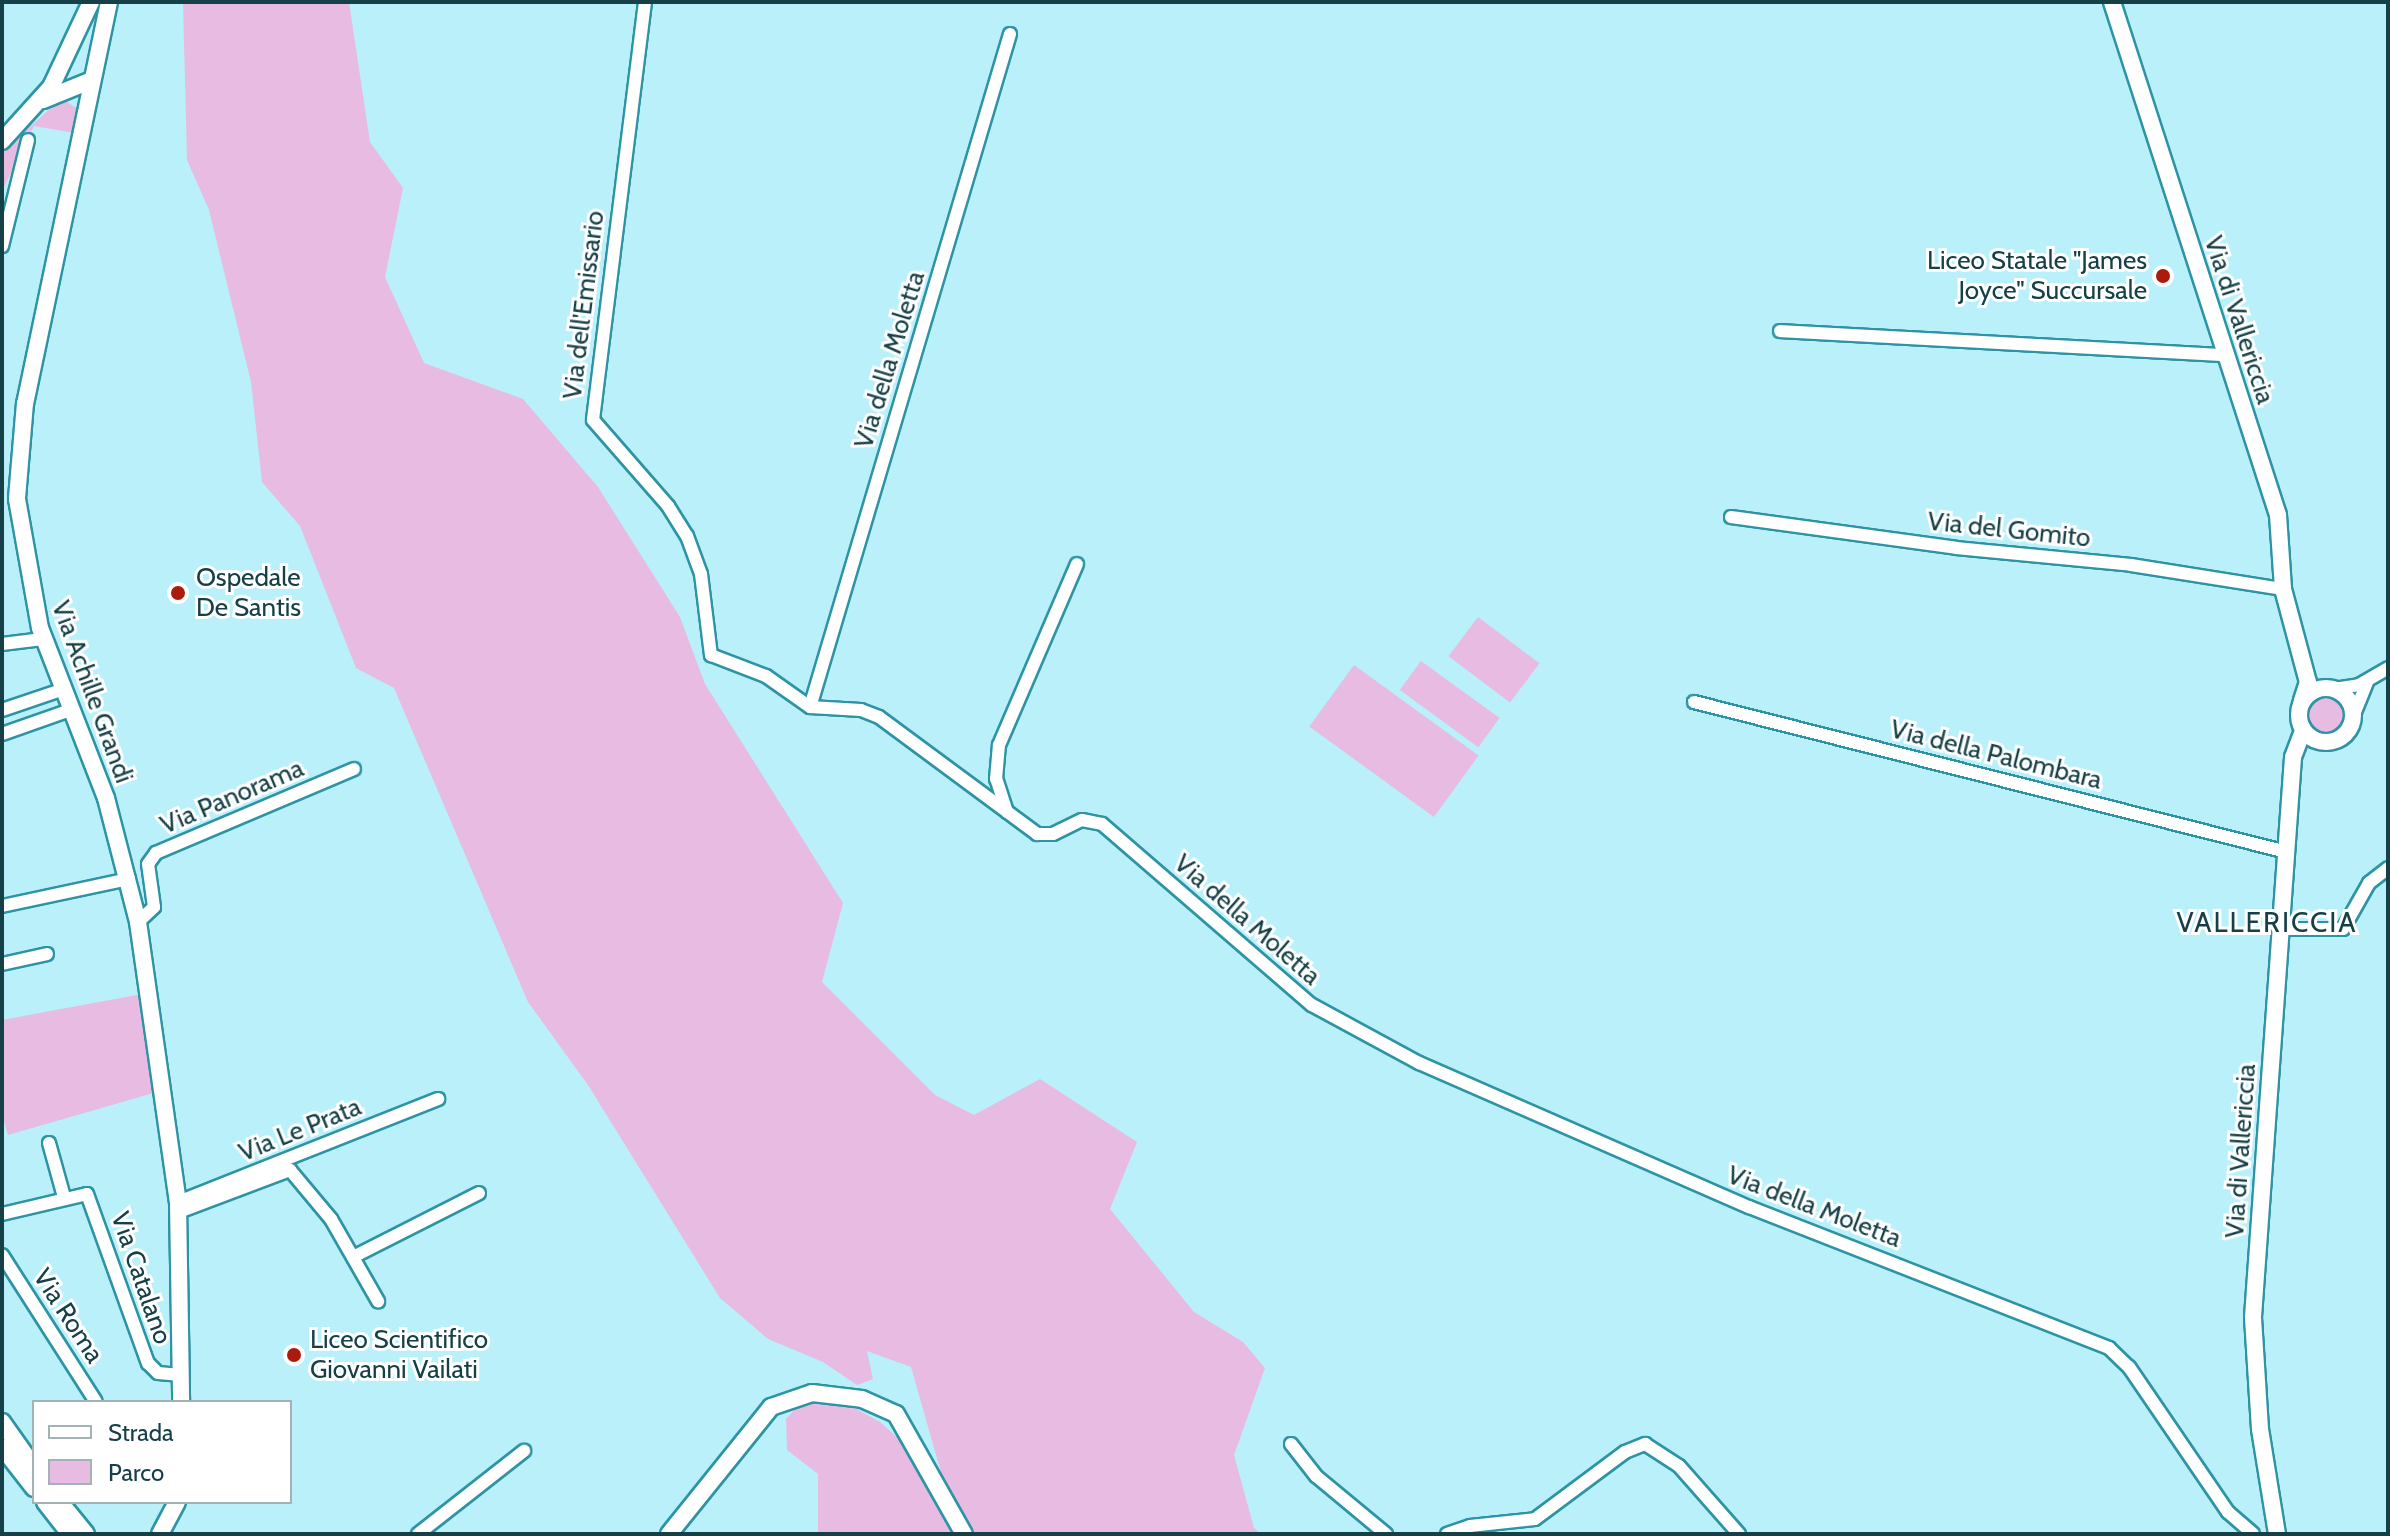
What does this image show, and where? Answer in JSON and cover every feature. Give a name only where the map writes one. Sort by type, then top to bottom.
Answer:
[{"type":"street","points":[[49,97],[91,2]]},
{"type":"street","name":"Via Achille Grandi","points":[[109,2],[25,403],[17,466],[21,534],[43,639],[61,690],[102,785],[138,922],[178,1207],[181,1400]]},
{"type":"street","name":"Via dell'Emissario","points":[[645,2],[593,420],[668,506],[687,536],[701,574],[711,655],[766,676],[810,707]]},
{"type":"street","name":"Via di Vallericcia","points":[[2112,2],[2278,515],[2283,589],[2308,682],[2299,716],[2303,731],[2292,769],[2253,1317],[2260,1429],[2277,1534]]},
{"type":"street","name":"Via della Moletta","points":[[1010,34],[810,707],[861,710],[879,717],[1007,812],[1045,836],[1082,820],[1102,824],[1312,1005],[1428,1067],[1749,1207],[2109,1348],[2129,1367],[2216,1496],[2253,1534]]},
{"type":"street","points":[[75,36],[97,56]]},
{"type":"street","points":[[57,76],[77,71],[92,80]]},
{"type":"street","points":[[2,141],[49,97],[92,80]]},
{"type":"street","points":[[49,97],[73,96],[85,111]]},
{"type":"street","points":[[2,246],[28,140]]},
{"type":"street","points":[[1780,331],[2224,355]]},
{"type":"street","name":"Via del Gomito","points":[[1731,517],[1956,548],[2131,565],[2283,589]]},
{"type":"street","points":[[1007,812],[996,779],[999,745],[1077,564]]},
{"type":"street","points":[[2,644],[43,639]]},
{"type":"street","name":"Via di Vallericcia","points":[[2302,657],[2348,699],[2353,717]]},
{"type":"street","points":[[2302,701],[2317,689],[2334,689],[2369,680],[2388,668]]},
{"type":"street","points":[[2292,769],[2302,751],[2318,741],[2340,739],[2369,680]]},
{"type":"street","points":[[2,710],[61,690]]},
{"type":"street","name":"Via della Palombara","points":[[1694,702],[2287,852]]},
{"type":"street","points":[[2,734],[70,710]]},
{"type":"street","points":[[2303,731],[2318,741]]},
{"type":"street","name":"Via Panorama","points":[[138,922],[154,907],[148,864],[156,853],[354,769]]},
{"type":"street","points":[[2280,929],[2343,929],[2369,883],[2388,868]]},
{"type":"street","points":[[2,906],[129,879]]},
{"type":"street","points":[[2,964],[47,954]]},
{"type":"street","name":"Via Le Prata","points":[[178,1207],[438,1099]]},
{"type":"street","points":[[2,1214],[64,1197],[49,1143]]},
{"type":"street","name":"Via Le Prata","points":[[178,1207],[288,1169],[315,1197],[355,1256],[378,1301]]},
{"type":"street","name":"Via Catalano","points":[[64,1197],[81,1192],[90,1198],[148,1363],[158,1373],[181,1375]]},
{"type":"street","points":[[355,1256],[479,1193]]},
{"type":"street","name":"Via Roma","points":[[2,1255],[95,1400]]},
{"type":"street","points":[[669,1534],[771,1407],[812,1393],[862,1399],[896,1414],[964,1534]]},
{"type":"street","points":[[2,1422],[32,1461]]},
{"type":"street","points":[[1291,1444],[1316,1476],[1386,1534]]},
{"type":"street","points":[[1447,1534],[1470,1526],[1535,1519],[1625,1452],[1648,1444],[1679,1466],[1739,1534]]},
{"type":"street","points":[[2,1447],[32,1485]]},
{"type":"street","points":[[418,1534],[524,1451]]},
{"type":"street","points":[[47,1504],[70,1534]]},
{"type":"street","points":[[62,1504],[86,1534]]},
{"type":"street","points":[[160,1534],[176,1504]]},
{"type":"green space","points":[[183,2],[349,2],[370,142],[403,188],[385,277],[424,363],[523,399],[598,487],[680,617],[705,684],[843,903],[822,982],[935,1095],[974,1115],[1040,1079],[1137,1142],[1110,1209],[1194,1312],[1243,1342],[1265,1368],[1234,1455],[1254,1528],[1261,1534],[975,1534],[944,1483],[911,1367],[867,1351],[873,1379],[857,1385],[823,1362],[768,1339],[720,1298],[588,1085],[528,1002],[394,688],[356,668],[300,526],[262,482],[251,382],[209,210],[187,160]]},
{"type":"green space","points":[[62,98],[77,109],[75,133],[34,126],[2,191],[2,152]]},
{"type":"green space","points":[[1478,617],[1539,663],[1510,702],[1449,656]]},
{"type":"green space","points":[[1421,661],[1499,718],[1478,747],[1400,690]]},
{"type":"green space","points":[[1354,665],[1479,756],[1434,817],[1309,726]]},
{"type":"green space","points":[[2326,695],[2340,701],[2346,715],[2340,729],[2326,735],[2312,729],[2306,715],[2312,701]]},
{"type":"green space","points":[[142,994],[157,1092],[8,1135],[2,1114],[2,1020]]},
{"type":"green space","points":[[805,1399],[849,1405],[880,1422],[900,1440],[956,1534],[818,1534],[818,1474],[787,1450],[786,1419]]},
{"type":"place","name":"Liceo Statale \"James Joyce\" Succursale","points":[[2163,276]]},
{"type":"place","name":"Ospedale De Santis","points":[[178,593]]},
{"type":"place","name":"Liceo Scientifico Giovanni Vailati","points":[[294,1355]]},
{"type":"district","name":"VALLERICCIA","points":[[2267,922]]}]
